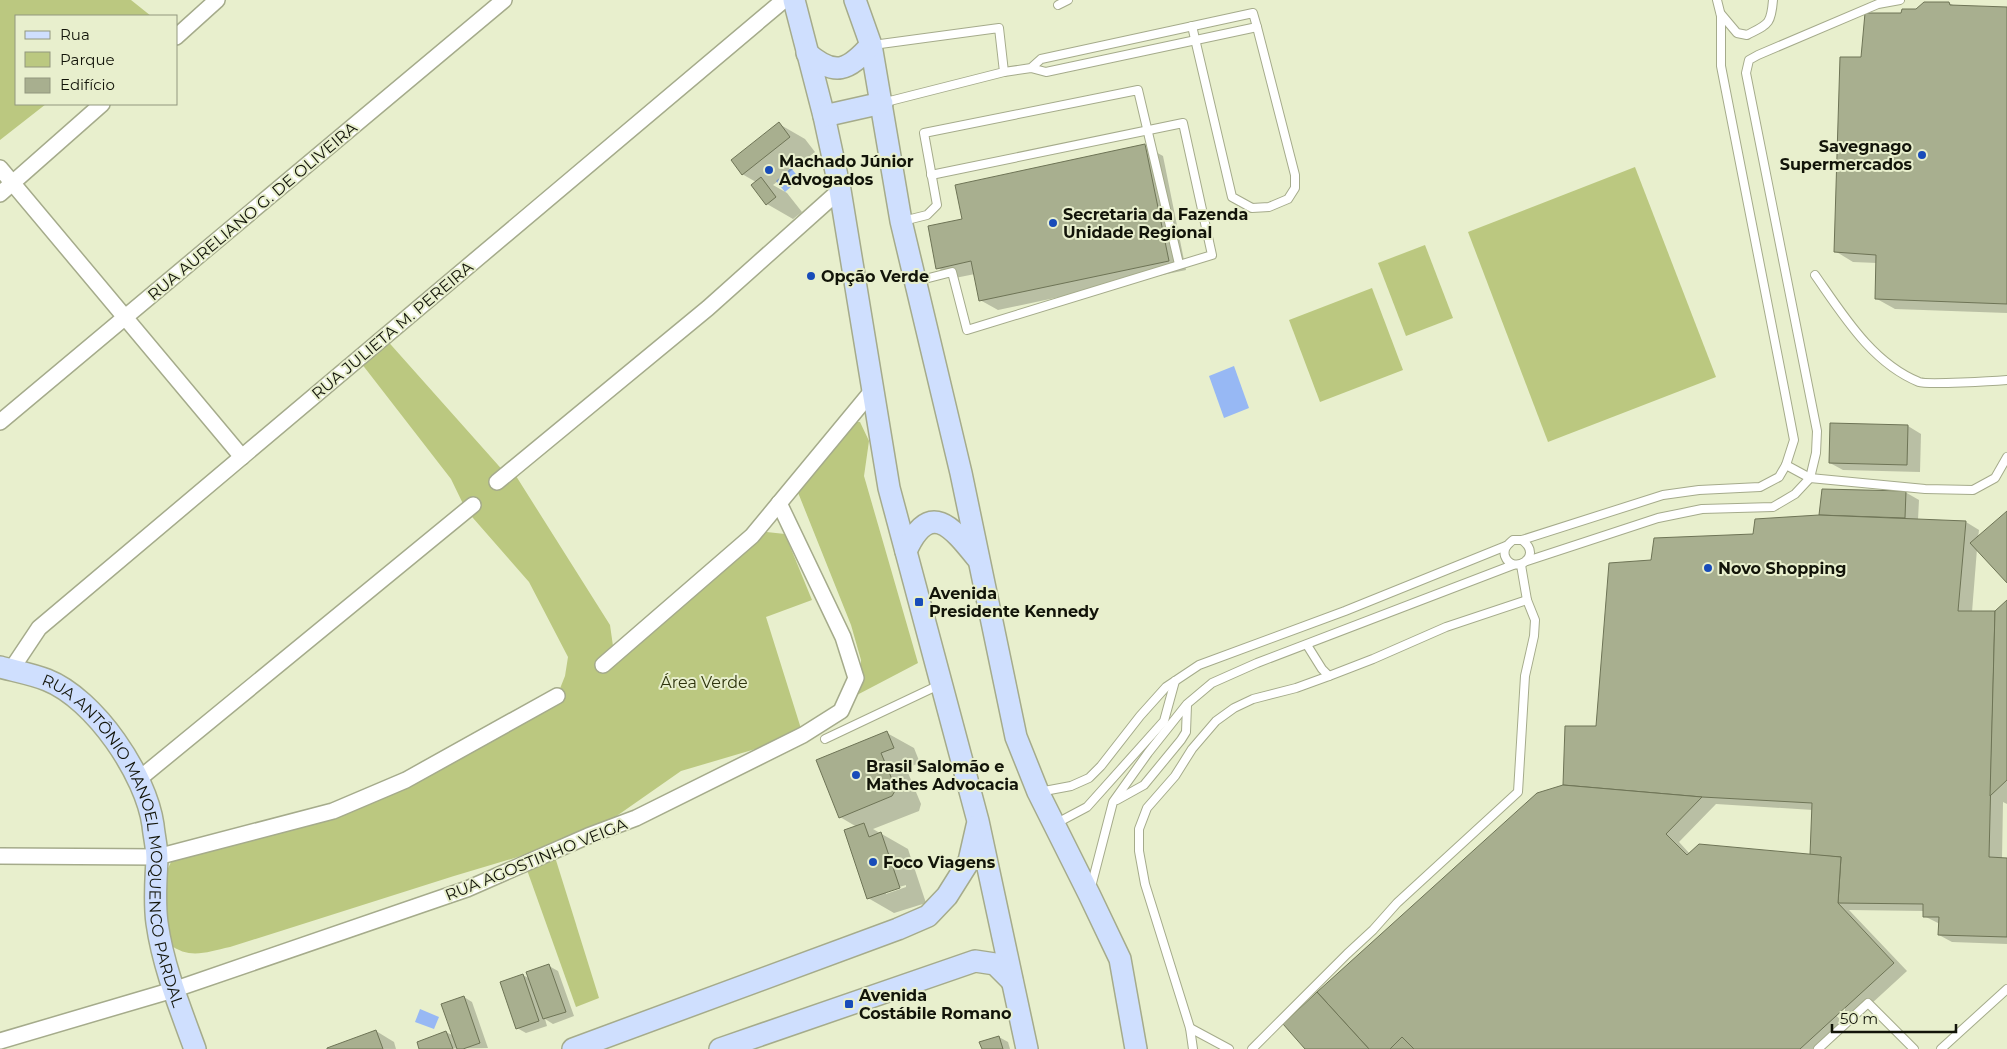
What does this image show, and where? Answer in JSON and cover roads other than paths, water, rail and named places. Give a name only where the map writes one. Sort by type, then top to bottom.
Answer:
[{"type":"main road","points":[[794,0],[824,116],[840,190],[889,488],[978,821],[1027,1049]]},
{"type":"main road","points":[[855,0],[871,45],[902,221],[980,562],[1016,737],[1038,792],[1120,959],[1136,1049]]},
{"type":"main road","points":[[808,52],[826,67],[838,68],[859,59],[871,45]]},
{"type":"main road","points":[[824,116],[882,103]]},
{"type":"main road","points":[[906,551],[912,537],[930,522],[938,521],[956,533],[980,562]]},
{"type":"main road","name":"RUA ANTÔNIO MANOEL MOQUENCO PARDAL","points":[[5,668],[48,680],[81,702],[105,726],[139,779],[148,804],[157,857],[154,893],[157,924],[173,990],[195,1049]]},
{"type":"main road","points":[[573,1049],[618,1041],[898,930],[928,916],[947,896],[969,862],[978,821]]},
{"type":"main road","points":[[720,1049],[975,961],[995,964],[1012,981]]},
{"type":"street","points":[[178,35],[217,0]]},
{"type":"street","name":"RUA AURELIANO G. DE OLIVEIRA","points":[[0,422],[504,0]]},
{"type":"street","name":"RUA JULIETA M. PEREIRA","points":[[5,668],[39,628],[784,0]]},
{"type":"street","points":[[0,194],[101,105]]},
{"type":"street","points":[[0,168],[242,457]]},
{"type":"street","points":[[497,482],[708,308],[840,190]]},
{"type":"street","points":[[603,665],[752,536],[872,391]]},
{"type":"street","name":"RUA AGOSTINHO VEIGA","points":[[0,1041],[173,990],[467,889],[588,836],[636,818],[803,735],[841,712],[856,678],[843,636],[779,503]]},
{"type":"street","points":[[139,779],[473,506]]},
{"type":"street","points":[[0,856],[157,857],[333,811],[406,780],[557,696]]},
{"type":"lane","points":[[1058,4],[1068,0]]},
{"type":"lane","points":[[1717,0],[1721,16],[1737,33],[1747,35],[1766,25],[1772,15],[1773,0]]},
{"type":"lane","points":[[1038,792],[1071,786],[1089,778],[1140,716],[1166,688],[1199,665],[1345,611],[1506,546],[1513,540],[1522,540],[1663,495],[1699,490],[1760,487],[1779,477],[1786,465],[1794,440],[1721,66],[1722,0]]},
{"type":"lane","points":[[1089,894],[1103,834],[1113,802],[1148,753],[1188,704],[1212,683],[1257,663],[1520,563],[1658,518],[1702,509],[1773,507],[1795,494],[1810,478],[1816,454],[1817,431],[1746,73],[1749,60],[1758,55],[1878,4],[1900,0]]},
{"type":"lane","points":[[1031,68],[1041,60],[1192,26],[1253,13],[1295,175],[1295,188],[1288,199],[1269,207],[1252,208],[1232,197],[1192,26]]},
{"type":"lane","points":[[882,103],[1004,72],[1031,68],[1046,72],[1257,26]]},
{"type":"lane","points":[[871,45],[999,28],[1004,72]]},
{"type":"lane","points":[[902,221],[927,215],[937,205],[924,133],[1138,90],[1179,264]]},
{"type":"lane","points":[[915,282],[952,272],[967,330],[1212,255],[1183,123],[931,175]]},
{"type":"lane","points":[[1816,275],[1845,317],[1881,360],[1920,383],[2007,380]]},
{"type":"lane","points":[[1786,465],[1810,478],[1925,489],[1974,490],[1995,478],[2007,457]]},
{"type":"lane","points":[[1520,563],[1531,553],[1528,545],[1522,540]]},
{"type":"lane","points":[[1506,546],[1504,553],[1507,560],[1520,563]]},
{"type":"lane","points":[[1252,1049],[1373,930],[1397,903],[1518,792],[1525,676],[1534,636],[1535,620],[1528,600],[1520,563]]},
{"type":"lane","points":[[1193,1049],[1190,1028],[1145,884],[1139,851],[1139,829],[1147,808],[1175,776],[1192,749],[1222,717],[1234,708],[1253,699],[1296,688],[1373,659],[1446,626],[1528,600]]},
{"type":"lane","points":[[1307,645],[1322,669],[1329,676]]},
{"type":"lane","points":[[1054,825],[1087,807],[1164,721],[1175,681]]},
{"type":"lane","points":[[825,739],[941,684]]},
{"type":"lane","points":[[1113,802],[1144,784],[1181,740],[1186,732],[1188,704]]},
{"type":"lane","points":[[1941,1049],[2007,989]]},
{"type":"lane","points":[[1818,1049],[1868,1003],[1914,1049]]},
{"type":"lane","points":[[1190,1028],[1230,1049]]},
{"type":"water","points":[[791,168],[800,179],[785,192],[776,181]]},
{"type":"water","points":[[1234,366],[1249,408],[1224,418],[1209,376]]},
{"type":"water","points":[[420,1009],[439,1017],[434,1029],[415,1022]]},
{"type":"place","name":"Savegnago Supermercados","points":[[1922,155]]},
{"type":"place","name":"Machado Júnior Advogados","points":[[769,170]]},
{"type":"place","name":"Secretaria da Fazenda Unidade Regional","points":[[1053,223]]},
{"type":"place","name":"Opção Verde","points":[[811,276]]},
{"type":"place","name":"Novo Shopping","points":[[1708,568]]},
{"type":"place","name":"Avenida Presidente Kennedy","points":[[919,602]]},
{"type":"place","name":"Brasil Salomão e Mathes Advocacia","points":[[856,775]]},
{"type":"place","name":"Foco Viagens","points":[[873,862]]},
{"type":"place","name":"Avenida Costábile Romano","points":[[849,1004]]},
{"type":"park label","name":"Área Verde","points":[[704,682]]}]
